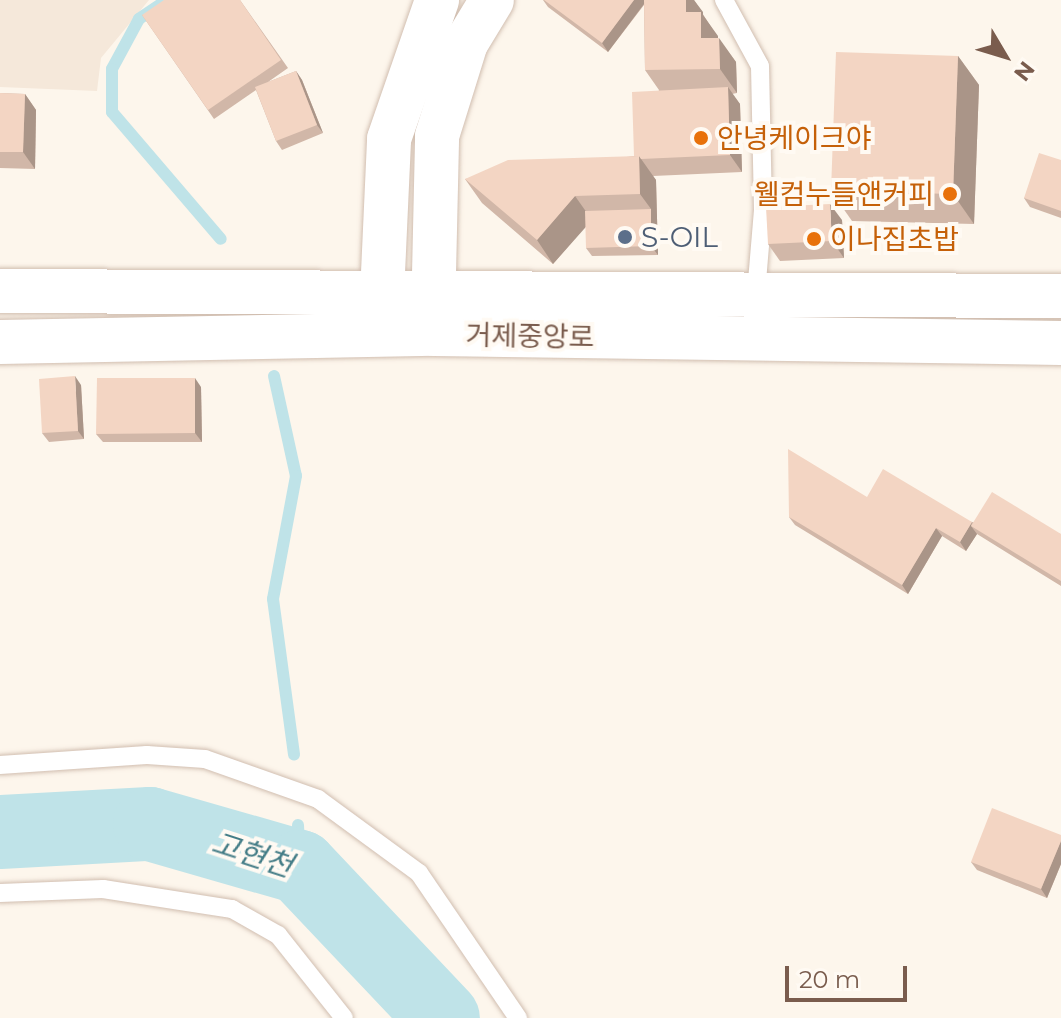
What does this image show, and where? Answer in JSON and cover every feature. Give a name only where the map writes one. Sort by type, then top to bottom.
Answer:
[{"type":"main road","points":[[382,340],[379,289],[389,139],[437,0]]},
{"type":"main road","points":[[434,334],[431,219],[437,136],[466,43],[492,0]]},
{"type":"main road","points":[[288,289],[347,270],[368,250],[385,212]]},
{"type":"main road","points":[[431,219],[454,255],[487,276],[581,291]]},
{"type":"main road","name":"거제중앙로","points":[[0,291],[431,288],[1061,296]]},
{"type":"main road","name":"거제중앙로","points":[[0,342],[382,340],[434,334],[1061,343]]},
{"type":"lane","points":[[724,0],[760,66],[763,210],[756,294]]},
{"type":"lane","points":[[0,765],[132,755],[205,759],[318,799],[419,873],[518,1018]]},
{"type":"lane","points":[[0,893],[103,889],[232,909],[278,935],[344,1018]]},
{"type":"shaded area","points":[[0,0],[149,0],[101,58],[97,91],[0,87]]},
{"type":"building","points":[[164,0],[240,0],[281,60],[208,110],[142,15]]},
{"type":"building","points":[[544,0],[634,0],[602,43]]},
{"type":"building","points":[[644,0],[686,0],[686,12],[701,12],[701,38],[719,38],[720,69],[645,70]]},
{"type":"building","points":[[836,52],[958,56],[953,194],[831,191]]},
{"type":"building","points":[[296,71],[317,125],[276,141],[255,87]]},
{"type":"building","points":[[728,87],[730,155],[641,159],[634,156],[632,92]]},
{"type":"building","points":[[0,93],[25,94],[23,152],[0,152]]},
{"type":"building","points":[[1039,153],[1061,160],[1061,211],[1024,198]]},
{"type":"building","points":[[639,156],[640,194],[575,196],[537,240],[465,179],[508,160]]},
{"type":"building","points":[[830,204],[832,241],[768,244],[766,207]]},
{"type":"building","name":"S-OIL","points":[[651,209],[651,246],[586,248],[585,211]]},
{"type":"building","points":[[75,376],[78,431],[42,433],[39,379]]},
{"type":"building","points":[[97,378],[195,378],[195,433],[96,434]]},
{"type":"building","points":[[788,449],[867,497],[883,469],[972,522],[960,542],[936,528],[902,585],[789,517]]},
{"type":"building","points":[[992,492],[1061,534],[1061,581],[971,526]]},
{"type":"building","points":[[992,808],[1061,835],[1041,889],[971,862]]},
{"type":"waterway","points":[[167,0],[139,19],[112,69],[112,112],[221,239]]},
{"type":"waterway","points":[[274,376],[296,476],[273,599],[294,755]]},
{"type":"waterway","name":"고현천","points":[[0,832],[150,824],[300,867],[443,1018]]},
{"type":"waterway","points":[[298,825],[300,867]]},
{"type":"place","name":"안녕케이크야","points":[[701,138]]},
{"type":"place","name":"웰컴누들앤커피","points":[[950,194]]},
{"type":"place","name":"S-OIL","points":[[625,237]]},
{"type":"place","name":"이나집초밥","points":[[814,239]]}]
